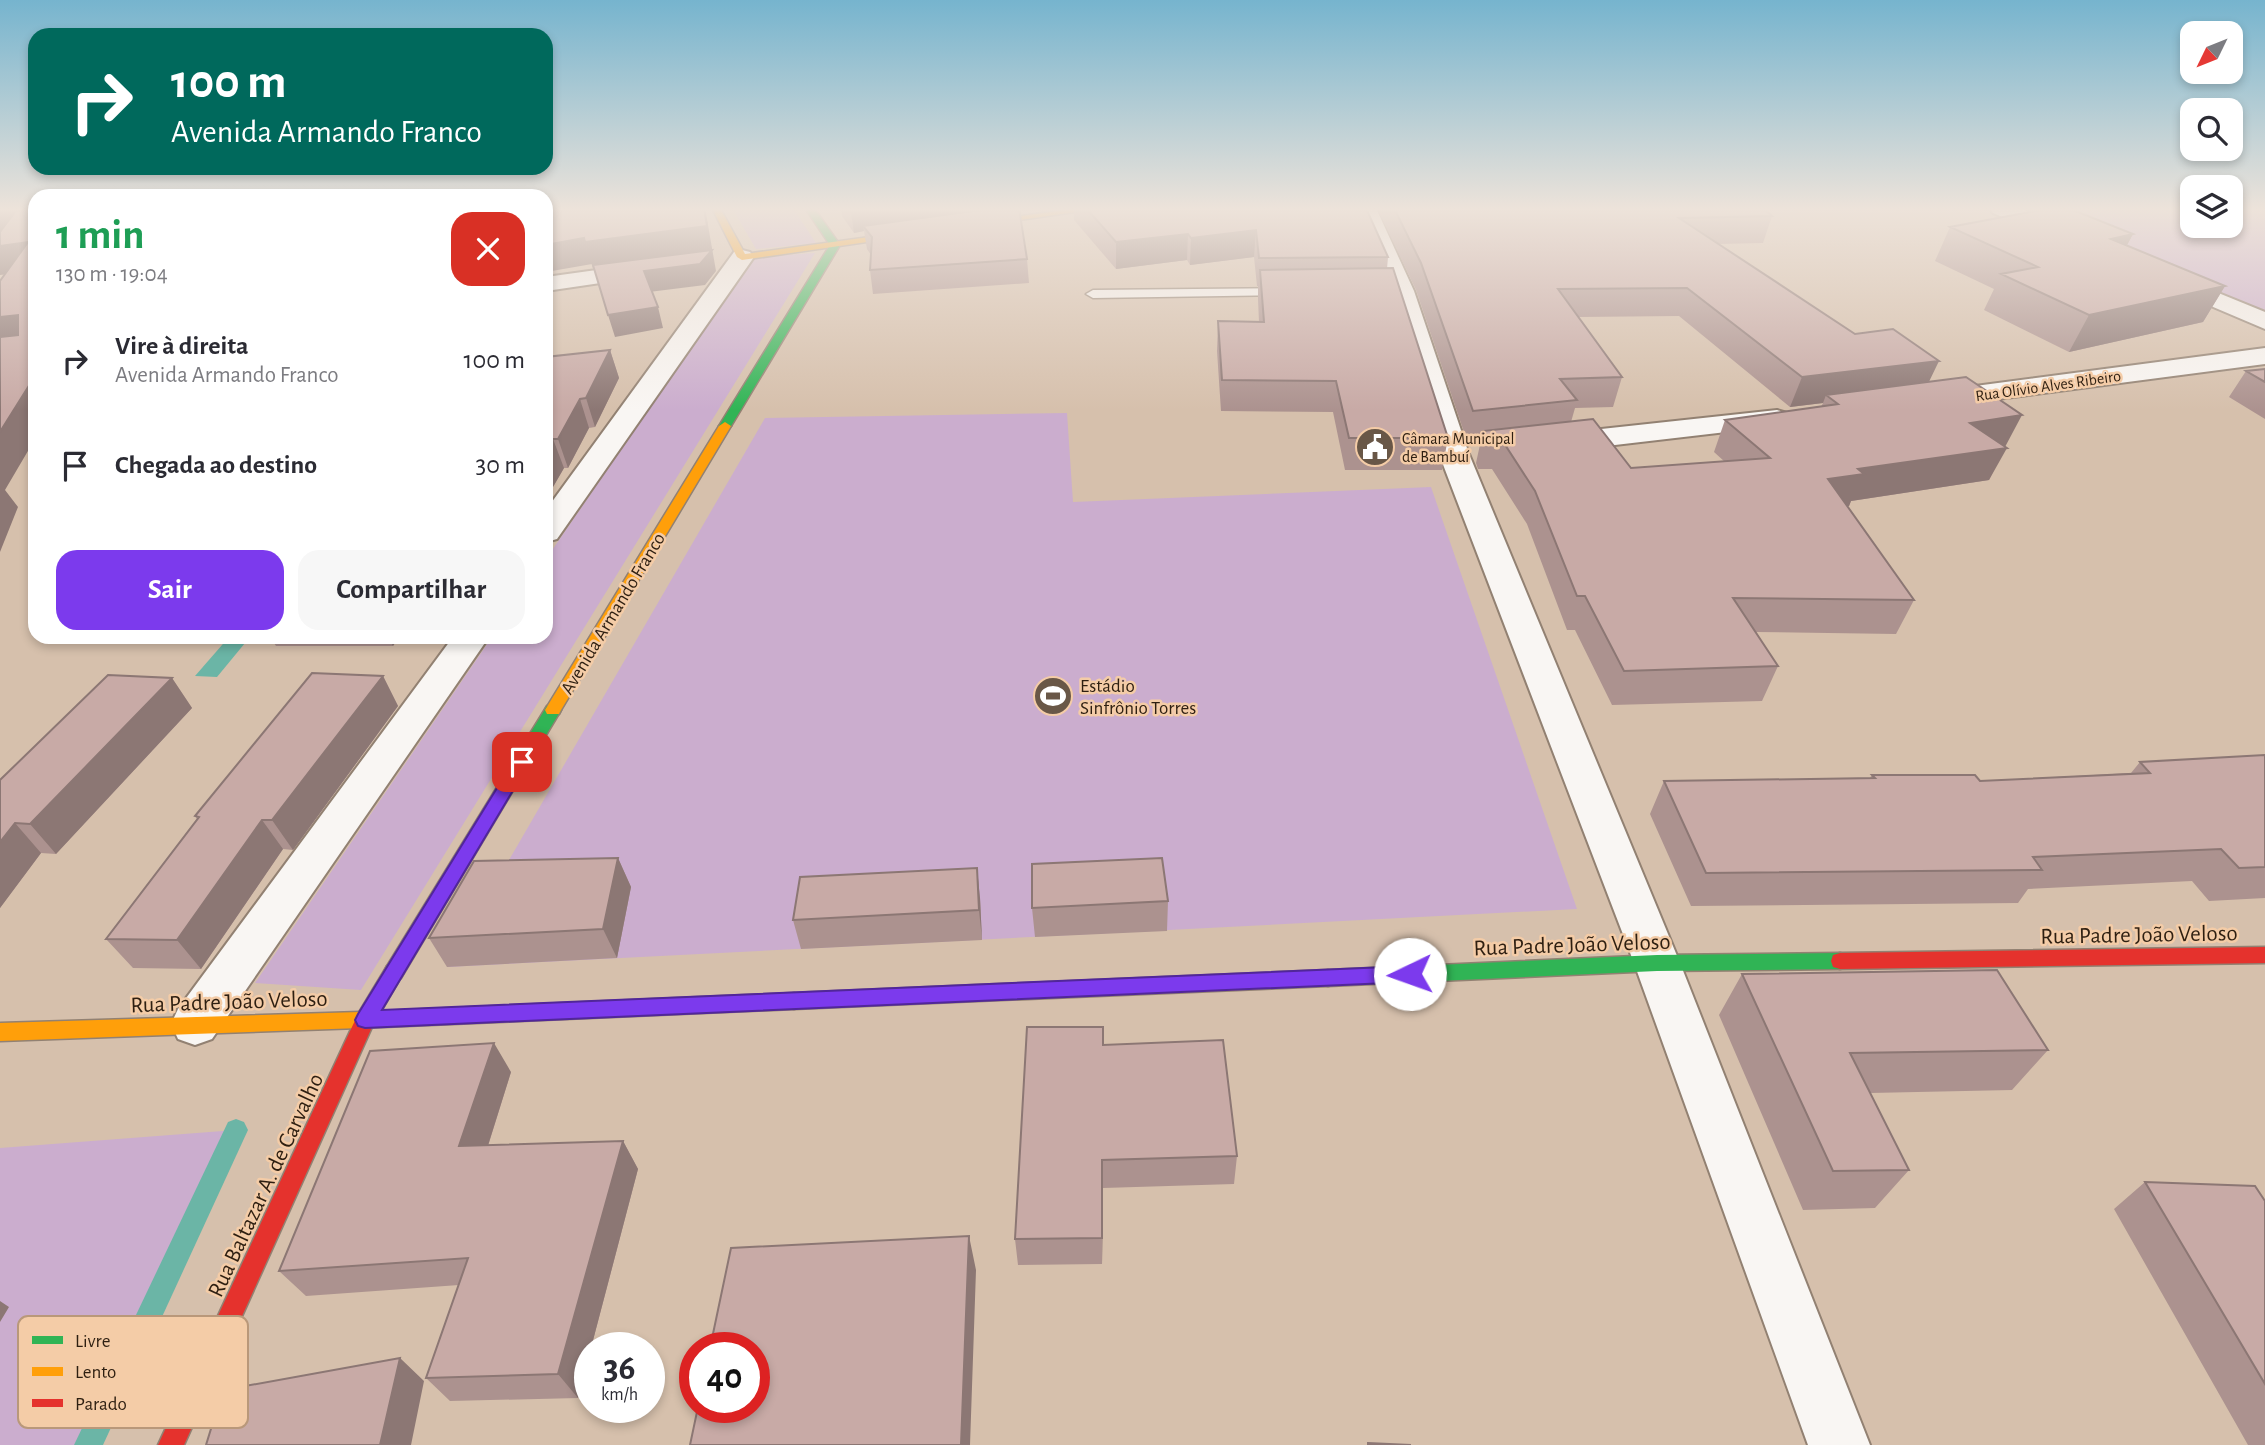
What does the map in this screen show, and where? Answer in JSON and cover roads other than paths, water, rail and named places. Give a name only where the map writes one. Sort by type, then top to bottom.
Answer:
[{"type":"street","points":[[553,283],[609,275]]},
{"type":"street","points":[[553,522],[718,275]]},
{"type":"street","name":"Avenida Armando Franco","points":[[365,1020],[817,275]]},
{"type":"street","points":[[1390,275],[1468,453],[1839,1445]]},
{"type":"street","points":[[2158,275],[2265,321]]},
{"type":"street","name":"Rua Olívio Alves Ribeiro","points":[[1911,403],[2265,356]]},
{"type":"street","points":[[1524,447],[1801,416]]},
{"type":"street","points":[[195,1024],[466,644]]},
{"type":"street","name":"Rua Padre João Veloso","points":[[0,1032],[365,1020],[1657,963],[2265,956]]},
{"type":"street","name":"Rua Baltazar A. de Carvalho","points":[[230,1316],[365,1020]]},
{"type":"street","name":"Rua Baltazar A. de Carvalho","points":[[171,1445],[179,1428]]},
{"type":"lane","points":[[1093,294],[1308,292]]},
{"type":"water","points":[[223,644],[244,644],[217,677],[195,676]]},
{"type":"waterway","points":[[149,1316],[236,1130]]},
{"type":"waterway","points":[[88,1445],[96,1428]]},
{"type":"place","name":"Câmara Municipal de Bambuí","points":[[1375,447]]},
{"type":"place","name":"Estádio Sinfrônio Torres","points":[[1053,696]]}]
